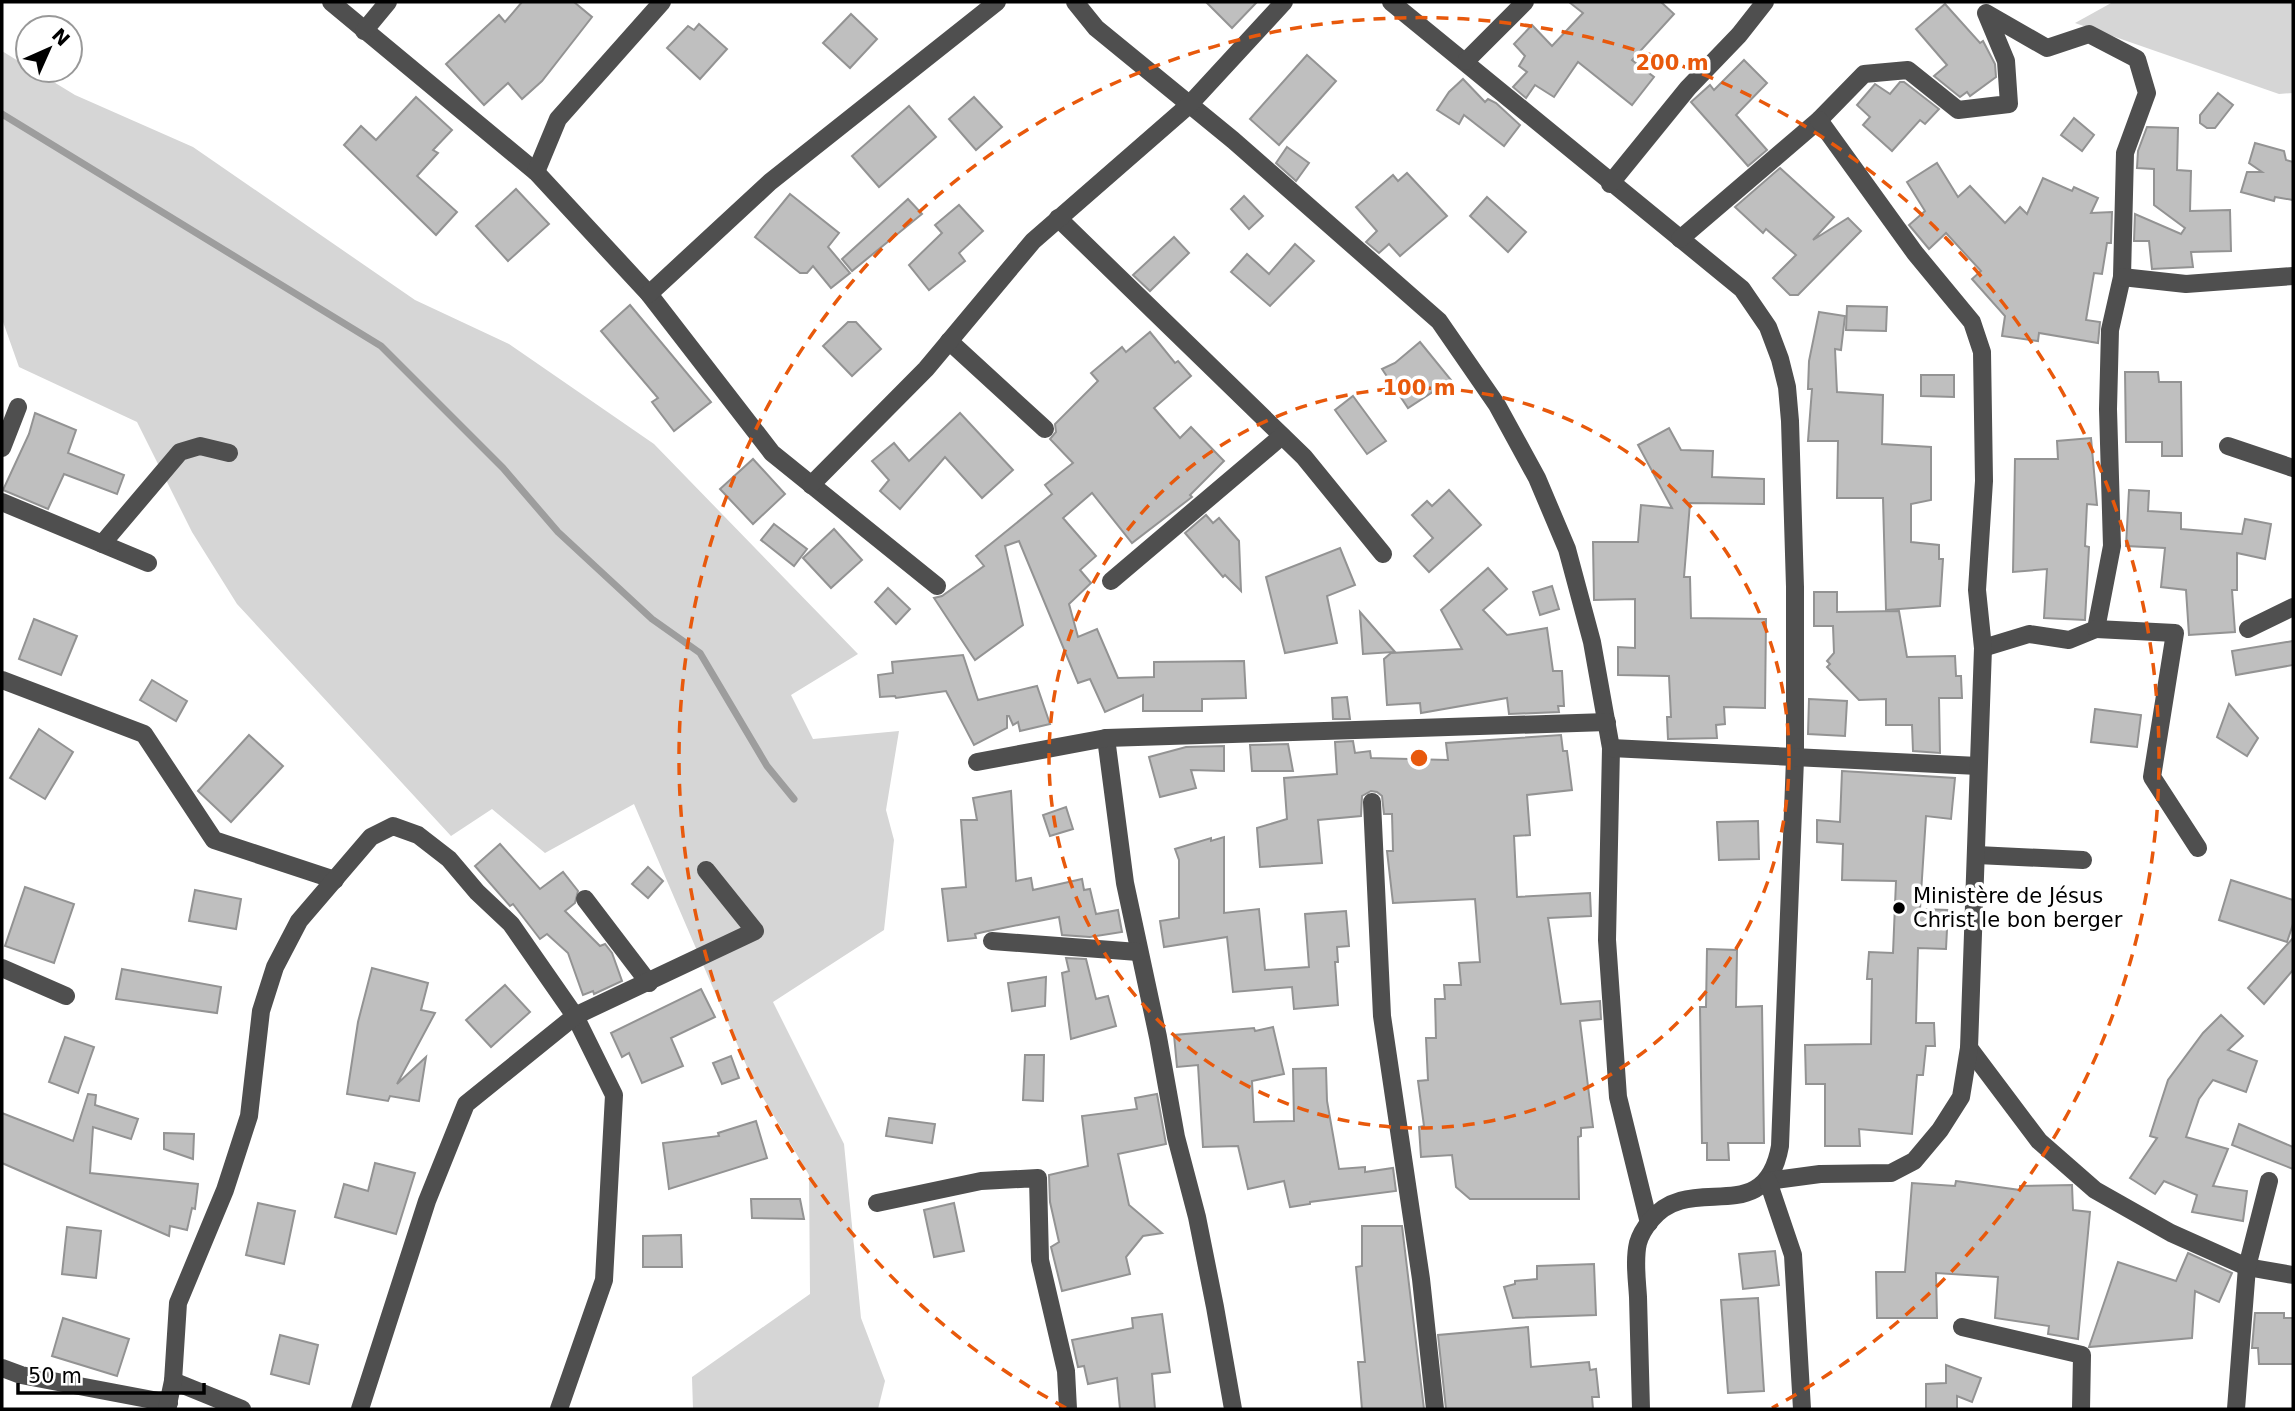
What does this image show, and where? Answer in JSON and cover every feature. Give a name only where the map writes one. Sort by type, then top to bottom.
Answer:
[{"type":"street","points":[[331,2],[536,173],[649,294],[772,453],[937,586]]},
{"type":"street","points":[[364,31],[388,2]]},
{"type":"street","points":[[536,173],[558,119],[662,2]]},
{"type":"street","points":[[649,294],[770,182],[997,2]]},
{"type":"street","points":[[1075,2],[1096,28],[1388,274],[1439,321],[1497,405],[1536,478],[1567,549],[1592,642],[1611,748],[1607,940],[1618,1097],[1649,1223]]},
{"type":"street","points":[[811,485],[949,341],[1033,241],[1189,105],[1284,2]]},
{"type":"street","points":[[1391,2],[1466,61],[1610,184],[1742,289],[1768,327],[1787,387],[1795,587],[1795,759],[1780,1146],[1776,1167],[1768,1181],[1758,1189],[1726,1196],[1678,1200],[1661,1208],[1638,1242],[1641,1409]]},
{"type":"street","points":[[1466,61],[1525,2]]},
{"type":"street","points":[[1610,184],[1688,88],[1739,35],[1765,2]]},
{"type":"street","points":[[1680,239],[1819,120],[1864,74],[1909,70],[1958,110],[2009,104],[2007,61],[1983,8]]},
{"type":"street","points":[[1983,8],[2047,48],[2089,34],[2137,59],[2147,93],[2125,153],[2122,276],[2110,344],[2108,498],[2112,546],[2096,629]]},
{"type":"street","points":[[1768,1181],[1820,1174],[1891,1172],[1914,1161],[1940,1130],[1961,1097],[1969,1048],[1983,648],[1977,590],[1984,481],[1982,352],[1972,322],[1915,253],[1819,120]]},
{"type":"street","points":[[1058,218],[1304,457],[1383,554]]},
{"type":"street","points":[[2122,276],[2186,284],[2293,276]]},
{"type":"street","points":[[949,341],[1045,429]]},
{"type":"street","points":[[2,448],[18,407]]},
{"type":"street","points":[[1111,580],[1282,436]]},
{"type":"street","points":[[102,544],[180,452],[200,446],[229,453]]},
{"type":"street","points":[[2228,446],[2293,467]]},
{"type":"street","points":[[2,502],[148,563]]},
{"type":"street","points":[[2248,629],[2293,607]]},
{"type":"street","points":[[1983,648],[2029,634],[2069,640],[2096,629],[2175,633],[2152,777],[2198,848]]},
{"type":"street","points":[[2,680],[144,734],[214,840],[335,880]]},
{"type":"street","points":[[977,762],[1106,738],[1607,722]]},
{"type":"street","points":[[1106,738],[1125,883],[1138,952],[1158,1037],[1175,1137],[1197,1217],[1233,1409]]},
{"type":"street","points":[[1611,748],[1978,766]]},
{"type":"street","points":[[1372,802],[1382,1016],[1421,1279],[1435,1409]]},
{"type":"street","points":[[2,1367],[22,1375],[168,1406],[173,1381],[178,1303],[226,1190],[249,1116],[261,1011],[275,967],[299,920],[371,837],[393,826],[418,835],[449,859],[511,924],[575,1016],[614,1095],[604,1280],[559,1409]]},
{"type":"street","points":[[1977,855],[2083,860]]},
{"type":"street","points":[[360,1409],[427,1201],[466,1104],[575,1016],[755,931],[706,870]]},
{"type":"street","points":[[585,899],[649,983]]},
{"type":"street","points":[[992,941],[1138,952]]},
{"type":"street","points":[[2,968],[66,996]]},
{"type":"street","points":[[1969,1048],[2039,1141],[2095,1190],[2171,1233],[2247,1267],[2293,1275]]},
{"type":"street","points":[[877,1203],[981,1181],[1038,1178],[1040,1260],[1066,1370],[1068,1409]]},
{"type":"street","points":[[1768,1181],[1793,1255],[1801,1409]]},
{"type":"street","points":[[2236,1409],[2247,1267],[2269,1181]]},
{"type":"street","points":[[1962,1327],[2082,1355],[2081,1409]]},
{"type":"street","points":[[173,1381],[242,1409]]},
{"type":"shaded area","points":[[2113,2],[2293,2],[2293,93],[2279,94],[2075,23]]},
{"type":"shaded area","points":[[2,51],[14,58],[14,84],[57,84],[75,95],[193,147],[415,300],[509,344],[654,444],[858,654],[791,695],[813,739],[899,731],[886,810],[894,840],[884,930],[773,1002],[844,1144],[861,1318],[885,1381],[878,1409],[693,1409],[692,1377],[810,1294],[809,1175],[753,1081],[634,804],[545,853],[492,809],[451,836],[237,604],[192,532],[137,422],[19,367],[2,319]]},
{"type":"building","points":[[522,2],[574,2],[592,17],[542,81],[522,99],[508,83],[484,105],[446,64],[499,15],[505,22]]},
{"type":"building","points":[[1206,2],[1257,2],[1232,28]]},
{"type":"building","points":[[1569,2],[1661,2],[1674,14],[1632,60],[1654,77],[1632,105],[1578,62],[1554,97],[1535,85],[1526,98],[1513,87],[1527,72],[1519,66],[1525,56],[1514,44],[1532,25],[1552,46],[1583,13]]},
{"type":"building","points":[[1945,4],[1980,43],[1983,41],[1995,64],[1996,77],[1970,96],[1967,92],[1960,97],[1934,76],[1947,65],[1916,29]]},
{"type":"building","points":[[851,14],[877,39],[850,68],[823,43]]},
{"type":"building","points":[[699,24],[727,49],[700,79],[667,48],[688,26],[694,30]]},
{"type":"building","points":[[1307,55],[1336,81],[1279,145],[1250,119]]},
{"type":"building","points":[[1744,60],[1767,83],[1736,115],[1767,150],[1748,166],[1691,102],[1710,85],[1714,90]]},
{"type":"building","points":[[1463,79],[1485,102],[1488,99],[1496,103],[1520,125],[1504,146],[1464,115],[1459,124],[1437,110],[1449,92]]},
{"type":"building","points":[[1900,82],[1904,82],[1939,109],[1925,124],[1920,120],[1892,151],[1863,125],[1870,117],[1857,105],[1875,84],[1890,94]]},
{"type":"building","points":[[2218,93],[2233,105],[2215,128],[2207,128],[2200,123],[2200,115]]},
{"type":"building","points":[[416,97],[452,130],[433,150],[438,153],[417,176],[457,212],[436,235],[344,145],[361,126],[376,140]]},
{"type":"building","points":[[974,97],[1002,127],[976,150],[949,119]]},
{"type":"building","points":[[909,106],[936,137],[879,187],[852,156]]},
{"type":"building","points":[[2074,118],[2094,135],[2082,151],[2061,135]]},
{"type":"building","points":[[2147,127],[2178,128],[2177,170],[2191,171],[2190,211],[2230,210],[2231,251],[2191,252],[2193,267],[2152,269],[2149,241],[2134,241],[2135,214],[2181,234],[2185,228],[2154,205],[2154,169],[2137,168],[2138,151]]},
{"type":"building","points":[[2255,143],[2284,151],[2286,160],[2293,162],[2293,200],[2275,197],[2274,201],[2241,192],[2247,172],[2262,172],[2249,163]]},
{"type":"building","points":[[1287,147],[1309,163],[1296,181],[1276,163]]},
{"type":"building","points":[[1937,163],[1958,197],[1970,186],[2005,223],[2020,207],[2027,214],[2043,178],[2072,191],[2074,187],[2098,198],[2091,213],[2112,212],[2111,243],[2107,243],[2102,274],[2094,273],[2086,320],[2100,322],[2098,343],[2039,333],[2038,341],[2002,336],[2005,316],[1972,279],[1981,271],[1946,233],[1929,249],[1909,225],[1925,211],[1907,182]]},
{"type":"building","points":[[1780,168],[1834,217],[1813,240],[1848,218],[1861,231],[1798,295],[1790,295],[1773,278],[1796,255],[1766,229],[1763,233],[1735,207]]},
{"type":"building","points":[[1407,173],[1447,216],[1400,256],[1389,244],[1379,253],[1366,242],[1377,231],[1356,207],[1393,175],[1398,181]]},
{"type":"building","points":[[516,189],[549,224],[508,261],[476,226]]},
{"type":"building","points":[[790,194],[839,233],[828,247],[850,273],[831,288],[813,266],[807,273],[800,273],[755,237]]},
{"type":"building","points":[[1244,196],[1263,216],[1249,229],[1231,209]]},
{"type":"building","points":[[1487,197],[1526,232],[1508,252],[1470,216]]},
{"type":"building","points":[[908,199],[922,214],[852,271],[842,259]]},
{"type":"building","points":[[959,205],[983,231],[959,253],[965,261],[929,290],[909,265],[942,233],[935,225]]},
{"type":"building","points":[[1174,237],[1189,253],[1150,291],[1133,275]]},
{"type":"building","points":[[1295,244],[1314,261],[1270,306],[1231,272],[1247,254],[1269,274]]},
{"type":"building","points":[[630,305],[711,402],[674,431],[652,402],[658,398],[601,331]]},
{"type":"building","points":[[1847,306],[1887,307],[1886,331],[1846,330]]},
{"type":"building","points":[[1819,312],[1845,316],[1841,350],[1835,349],[1837,392],[1883,395],[1882,444],[1931,447],[1931,500],[1911,504],[1911,542],[1939,545],[1939,559],[1943,559],[1940,606],[1886,610],[1883,498],[1837,498],[1838,441],[1808,441],[1812,389],[1808,389],[1809,361]]},
{"type":"building","points":[[848,322],[856,322],[881,349],[852,376],[823,346]]},
{"type":"building","points":[[1150,332],[1175,363],[1178,361],[1191,376],[1154,408],[1180,438],[1191,427],[1224,461],[1190,495],[1192,497],[1132,543],[1092,493],[1063,518],[1096,556],[1080,570],[1091,583],[1069,604],[1078,637],[1097,629],[1118,678],[1154,677],[1154,662],[1244,661],[1246,698],[1202,699],[1202,711],[1143,711],[1143,695],[1105,712],[1090,679],[1078,683],[1019,541],[1005,546],[1023,625],[975,660],[934,598],[942,596],[984,566],[976,556],[1052,494],[1045,485],[1073,463],[1050,439],[1056,432],[1055,424],[1098,381],[1091,373],[1122,347],[1126,352]]},
{"type":"building","points":[[1420,342],[1451,380],[1408,408],[1382,369],[1395,363]]},
{"type":"building","points":[[2125,372],[2158,372],[2159,382],[2181,382],[2182,456],[2162,456],[2162,442],[2126,442]]},
{"type":"building","points":[[1921,375],[1954,375],[1954,397],[1921,396]]},
{"type":"building","points":[[1353,396],[1386,441],[1367,454],[1335,410]]},
{"type":"building","points":[[35,413],[76,430],[68,453],[124,475],[117,494],[64,474],[48,509],[3,490],[29,434]]},
{"type":"building","points":[[960,413],[1013,470],[982,498],[945,457],[900,509],[880,491],[889,480],[872,461],[894,443],[909,461]]},
{"type":"building","points":[[1669,428],[1681,450],[1713,451],[1712,477],[1764,479],[1764,504],[1690,503],[1684,577],[1690,577],[1691,618],[1766,619],[1765,708],[1724,707],[1725,724],[1716,725],[1717,738],[1668,739],[1667,717],[1671,717],[1669,676],[1618,675],[1618,647],[1635,648],[1635,599],[1594,600],[1593,542],[1638,542],[1641,505],[1672,508],[1638,445]]},
{"type":"building","points":[[2091,438],[2097,505],[2087,504],[2085,546],[2089,547],[2085,620],[2044,618],[2047,569],[2013,572],[2015,459],[2058,459],[2057,441]]},
{"type":"building","points":[[753,459],[785,494],[753,524],[720,489]]},
{"type":"building","points":[[1449,490],[1481,525],[1429,572],[1414,556],[1433,538],[1412,515],[1427,501],[1432,506]]},
{"type":"building","points":[[2129,490],[2149,491],[2148,511],[2181,513],[2181,529],[2242,534],[2245,519],[2271,524],[2265,559],[2237,553],[2237,590],[2232,590],[2235,632],[2189,635],[2186,590],[2161,587],[2165,548],[2126,546]]},
{"type":"building","points":[[1206,515],[1213,523],[1219,518],[1239,541],[1241,591],[1225,575],[1223,577],[1185,533]]},
{"type":"building","points":[[774,524],[807,549],[794,566],[761,540]]},
{"type":"building","points":[[834,529],[862,560],[831,588],[803,558]]},
{"type":"building","points":[[1340,548],[1355,585],[1327,596],[1337,643],[1285,653],[1266,577]]},
{"type":"building","points":[[1488,568],[1507,589],[1483,610],[1507,635],[1547,628],[1553,671],[1562,671],[1564,706],[1558,706],[1559,712],[1509,714],[1507,698],[1421,713],[1420,703],[1387,705],[1384,659],[1391,653],[1462,649],[1441,610]]},
{"type":"building","points":[[1552,586],[1559,609],[1540,615],[1533,592]]},
{"type":"building","points":[[888,588],[910,609],[896,624],[875,602]]},
{"type":"building","points":[[1814,592],[1837,592],[1837,612],[1899,611],[1907,657],[1955,656],[1956,676],[1961,676],[1962,698],[1939,698],[1940,753],[1913,751],[1912,725],[1886,725],[1886,699],[1859,700],[1827,667],[1830,664],[1827,661],[1834,653],[1833,626],[1814,626]]},
{"type":"building","points":[[1360,612],[1395,652],[1363,654]]},
{"type":"building","points":[[34,619],[77,636],[61,675],[19,659]]},
{"type":"building","points":[[2293,641],[2293,665],[2236,675],[2232,651]]},
{"type":"building","points":[[963,655],[978,700],[1037,686],[1050,724],[1020,731],[1018,722],[1013,725],[1007,716],[1007,728],[974,745],[946,691],[896,698],[880,697],[878,675],[893,673],[892,662]]},
{"type":"building","points":[[152,680],[187,701],[176,721],[140,700]]},
{"type":"building","points":[[1347,697],[1350,719],[1333,719],[1332,698]]},
{"type":"building","points":[[1809,699],[1847,701],[1845,736],[1808,734]]},
{"type":"building","points":[[2229,704],[2258,738],[2247,756],[2217,737]]},
{"type":"building","points":[[2095,709],[2141,715],[2137,747],[2091,742]]},
{"type":"building","points":[[39,729],[73,752],[45,799],[10,778]]},
{"type":"building","points":[[249,735],[283,766],[231,822],[198,791]]},
{"type":"building","points":[[1561,735],[1563,751],[1567,751],[1572,790],[1527,795],[1530,835],[1514,836],[1517,897],[1590,893],[1591,916],[1548,918],[1561,1004],[1600,1001],[1601,1019],[1580,1021],[1593,1127],[1581,1128],[1581,1136],[1578,1137],[1579,1199],[1470,1199],[1456,1187],[1452,1155],[1421,1157],[1419,1127],[1424,1126],[1418,1081],[1428,1080],[1426,1038],[1436,1038],[1435,999],[1445,999],[1444,985],[1461,985],[1459,963],[1480,962],[1475,899],[1393,903],[1387,851],[1393,851],[1392,814],[1384,814],[1382,796],[1377,792],[1371,791],[1362,796],[1361,816],[1318,820],[1322,863],[1260,867],[1257,828],[1287,819],[1284,778],[1337,774],[1335,742],[1353,741],[1355,753],[1370,751],[1371,758],[1448,760],[1446,743]]},
{"type":"building","points":[[1288,744],[1293,771],[1252,771],[1250,745]]},
{"type":"building","points":[[1224,746],[1224,771],[1191,770],[1196,788],[1160,797],[1149,757],[1186,747]]},
{"type":"building","points":[[1842,771],[1955,778],[1951,819],[1926,816],[1920,909],[1948,910],[1946,949],[1918,948],[1916,1023],[1934,1023],[1935,1046],[1926,1046],[1923,1075],[1917,1075],[1912,1134],[1859,1129],[1860,1146],[1825,1146],[1825,1084],[1806,1084],[1805,1045],[1871,1044],[1872,979],[1867,979],[1869,952],[1893,953],[1896,881],[1842,880],[1843,844],[1817,842],[1817,820],[1840,822]]},
{"type":"building","points":[[1011,791],[1016,881],[1031,878],[1033,890],[1082,879],[1084,890],[1090,889],[1096,914],[1118,910],[1122,932],[1090,937],[1062,935],[1059,917],[975,934],[976,938],[948,941],[942,889],[966,887],[961,820],[977,820],[973,798]]},
{"type":"building","points":[[1066,807],[1073,829],[1050,836],[1043,815]]},
{"type":"building","points":[[1758,821],[1759,859],[1719,860],[1717,822]]},
{"type":"building","points":[[1224,837],[1224,913],[1259,909],[1265,970],[1309,967],[1305,914],[1346,911],[1349,946],[1337,947],[1338,962],[1335,962],[1338,1005],[1294,1009],[1292,987],[1233,992],[1227,937],[1164,947],[1160,921],[1179,918],[1179,860],[1175,849],[1211,838],[1211,841]]},
{"type":"building","points":[[500,844],[540,889],[563,872],[578,891],[575,903],[565,911],[600,946],[605,944],[612,953],[622,981],[594,994],[593,991],[583,995],[568,953],[547,934],[540,939],[513,904],[510,906],[475,866]]},
{"type":"building","points":[[648,867],[663,881],[648,898],[632,884]]},
{"type":"building","points":[[2231,880],[2293,900],[2293,924],[2287,942],[2219,920]]},
{"type":"building","points":[[25,887],[74,904],[54,963],[5,946]]},
{"type":"building","points":[[195,890],[241,899],[236,929],[189,921]]},
{"type":"building","points":[[2293,938],[2293,970],[2264,1004],[2248,988]]},
{"type":"building","points":[[1707,949],[1737,950],[1736,1007],[1762,1006],[1764,1143],[1728,1143],[1729,1160],[1707,1160],[1707,1143],[1702,1143],[1700,1007],[1706,1007]]},
{"type":"building","points":[[1066,958],[1086,959],[1096,999],[1108,996],[1116,1026],[1071,1039],[1062,973],[1069,971]]},
{"type":"building","points":[[372,968],[428,983],[421,1010],[435,1013],[397,1084],[426,1057],[419,1101],[390,1096],[388,1101],[347,1094],[358,1022]]},
{"type":"building","points":[[122,969],[221,987],[217,1013],[116,999]]},
{"type":"building","points":[[1046,977],[1045,1006],[1012,1011],[1008,983]]},
{"type":"building","points":[[505,985],[530,1012],[491,1047],[466,1020]]},
{"type":"building","points":[[701,989],[715,1017],[671,1038],[683,1066],[642,1083],[629,1053],[622,1057],[611,1033]]},
{"type":"building","points":[[2221,1015],[2243,1036],[2228,1050],[2257,1061],[2246,1092],[2213,1080],[2199,1099],[2186,1137],[2228,1149],[2213,1186],[2247,1191],[2243,1221],[2192,1212],[2197,1195],[2164,1181],[2155,1194],[2130,1178],[2157,1138],[2150,1136],[2168,1080],[2203,1033]]},
{"type":"building","points":[[1273,1027],[1284,1074],[1252,1081],[1254,1122],[1294,1121],[1293,1069],[1326,1068],[1327,1101],[1339,1169],[1365,1167],[1365,1172],[1393,1168],[1396,1191],[1290,1207],[1284,1181],[1248,1189],[1238,1146],[1203,1147],[1198,1065],[1177,1067],[1174,1035],[1254,1028],[1255,1031]]},
{"type":"building","points":[[65,1037],[94,1047],[78,1093],[49,1082]]},
{"type":"building","points":[[1025,1055],[1044,1055],[1043,1101],[1023,1100]]},
{"type":"building","points":[[731,1056],[739,1078],[722,1084],[713,1063]]},
{"type":"building","points":[[88,1094],[96,1095],[95,1105],[138,1119],[131,1139],[93,1127],[90,1173],[198,1184],[195,1209],[192,1208],[187,1230],[170,1226],[169,1236],[2,1163],[2,1113],[73,1141]]},
{"type":"building","points":[[1157,1094],[1166,1144],[1118,1154],[1129,1205],[1162,1233],[1143,1236],[1126,1257],[1130,1274],[1062,1291],[1051,1247],[1059,1242],[1050,1202],[1049,1175],[1088,1166],[1082,1116],[1137,1109],[1135,1098]]},
{"type":"building","points":[[889,1118],[935,1124],[932,1143],[886,1136]]},
{"type":"building","points":[[756,1121],[767,1158],[669,1189],[663,1143],[719,1136],[718,1133]]},
{"type":"building","points":[[2239,1124],[2293,1147],[2293,1169],[2232,1145]]},
{"type":"building","points":[[164,1133],[194,1134],[193,1159],[164,1149]]},
{"type":"building","points":[[375,1163],[415,1173],[396,1234],[335,1217],[344,1184],[368,1191]]},
{"type":"building","points":[[1956,1181],[2020,1190],[2020,1186],[2072,1185],[2073,1210],[2090,1212],[2078,1339],[2048,1334],[2049,1326],[1995,1318],[1998,1277],[1936,1273],[1937,1318],[1877,1318],[1876,1272],[1905,1272],[1912,1183],[1955,1186]]},
{"type":"building","points":[[751,1199],[800,1199],[804,1219],[752,1218]]},
{"type":"building","points":[[258,1203],[295,1211],[284,1264],[246,1255]]},
{"type":"building","points":[[954,1203],[964,1251],[934,1257],[924,1210]]},
{"type":"building","points":[[1362,1226],[1402,1226],[1424,1409],[1362,1409],[1358,1362],[1365,1362],[1356,1267],[1362,1266]]},
{"type":"building","points":[[67,1227],[101,1231],[96,1278],[62,1274]]},
{"type":"building","points":[[681,1235],[682,1267],[643,1267],[643,1236]]},
{"type":"building","points":[[1775,1251],[1779,1285],[1743,1289],[1739,1254]]},
{"type":"building","points":[[2188,1253],[2232,1273],[2219,1302],[2195,1291],[2192,1338],[2089,1347],[2118,1262],[2176,1281]]},
{"type":"building","points":[[1594,1264],[1596,1315],[1513,1318],[1504,1287],[1515,1284],[1515,1281],[1537,1279],[1537,1266]]},
{"type":"building","points":[[1758,1298],[1764,1391],[1728,1393],[1721,1300]]},
{"type":"building","points":[[2255,1313],[2284,1313],[2284,1318],[2293,1318],[2293,1364],[2259,1364],[2258,1348],[2252,1348]]},
{"type":"building","points":[[1162,1314],[1170,1372],[1152,1374],[1155,1409],[1120,1409],[1117,1378],[1088,1384],[1084,1366],[1078,1367],[1072,1340],[1133,1328],[1132,1318]]},
{"type":"building","points":[[63,1318],[129,1339],[117,1376],[52,1356]]},
{"type":"building","points":[[1528,1327],[1531,1367],[1589,1362],[1590,1370],[1596,1369],[1599,1397],[1592,1397],[1593,1409],[1446,1409],[1438,1335]]},
{"type":"building","points":[[280,1335],[318,1345],[309,1384],[271,1374]]},
{"type":"building","points":[[1946,1365],[1981,1378],[1972,1402],[1957,1396],[1957,1409],[1926,1409],[1926,1384],[1946,1383]]},
{"type":"waterway","points":[[2,114],[381,346],[503,468],[558,532],[652,619],[700,653],[767,766],[794,799]]},
{"type":"place","name":"Ministère de Jésus Christ le bon berger","points":[[1899,908]]}]
